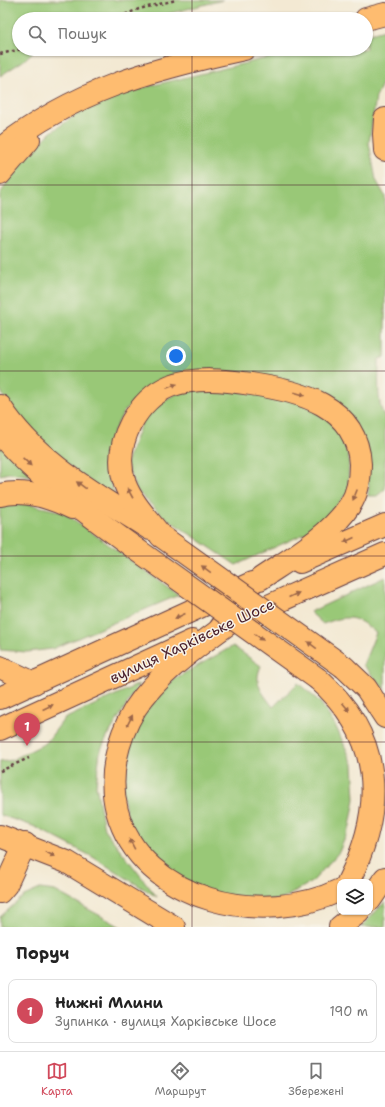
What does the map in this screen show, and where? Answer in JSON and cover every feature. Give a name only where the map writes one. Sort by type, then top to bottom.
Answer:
[{"type":"highway","points":[[373,17],[385,14]]},
{"type":"highway","points":[[0,149],[35,122],[101,89],[138,75],[215,56]]},
{"type":"highway","points":[[0,174],[21,148],[64,108]]},
{"type":"highway","points":[[385,118],[385,150]]},
{"type":"highway","points":[[161,536],[132,498],[126,485],[121,461],[125,436],[143,405],[151,398],[170,387],[204,380],[272,387],[315,400],[342,419],[353,437],[359,461],[359,483],[356,495],[333,524],[305,548],[260,579]]},
{"type":"highway","points":[[0,406],[27,440],[50,462],[85,488],[161,536],[344,667],[366,688],[385,717]]},
{"type":"highway","points":[[0,434],[40,474],[104,526],[318,679],[341,701],[361,728],[376,761],[380,779],[380,813],[376,832],[361,864],[350,879]]},
{"type":"highway","points":[[0,495],[15,493],[37,495],[66,505],[104,526]]},
{"type":"highway","name":"вулиця Харківське Шосе","points":[[0,698],[260,579],[385,525]]},
{"type":"highway","name":"вулиця Харківське Шосе","points":[[0,729],[228,624],[385,554]]},
{"type":"highway","points":[[228,624],[194,649],[155,684],[141,701],[129,722],[119,747],[114,771],[114,794],[124,828],[144,863],[170,890],[198,910],[232,922],[264,925],[284,922],[318,908],[337,892]]},
{"type":"highway","points":[[0,667],[34,683]]},
{"type":"highway","points":[[0,836],[25,844],[67,862],[174,927]]},
{"type":"highway","points":[[0,892],[6,885],[25,844]]},
{"type":"highway","points":[[373,896],[385,878]]},
{"type":"highway","points":[[340,927],[354,915]]},
{"type":"path","points":[[132,12],[176,0]]},
{"type":"path","points":[[0,54],[12,51]]},
{"type":"path","points":[[0,770],[29,758]]},
{"type":"green space","points":[[0,0],[223,0],[175,12],[12,12],[12,56],[28,56],[0,76]]},
{"type":"green space","points":[[385,30],[385,78],[376,97],[369,143],[376,180],[385,196],[385,357],[379,359],[379,397],[382,412],[385,418],[385,489],[377,496],[368,496],[369,486],[354,423],[337,401],[309,387],[146,388],[123,413],[109,441],[107,471],[117,502],[48,450],[10,410],[0,389],[0,194],[19,165],[50,133],[87,107],[133,90],[276,56],[373,56],[373,33]]},
{"type":"green space","points":[[195,384],[296,400],[330,419],[344,437],[349,461],[348,492],[317,528],[236,565],[163,516],[137,491],[126,463],[147,409]]},
{"type":"green space","points":[[0,443],[34,476],[9,473],[0,475]]},
{"type":"green space","points":[[10,500],[63,512],[179,595],[52,649],[27,652],[0,650],[0,503]]},
{"type":"green space","points":[[385,577],[385,690],[363,665],[376,633],[363,623],[352,618],[339,619],[323,624],[310,612]]},
{"type":"green space","points":[[233,646],[261,666],[258,683],[262,692],[273,707],[298,683],[320,702],[336,727],[353,764],[355,799],[350,826],[339,852],[313,881],[281,900],[217,901],[149,856],[128,822],[120,779],[137,721],[174,679]]},
{"type":"green space","points":[[139,684],[100,751],[96,785],[104,829],[157,897],[91,856],[33,826],[0,815],[0,762],[12,760],[46,743],[64,719]]},
{"type":"green space","points":[[40,889],[55,891],[121,927],[0,927],[0,917],[24,896]]},
{"type":"green space","points":[[385,902],[385,927],[361,927],[373,915]]},
{"type":"place","name":"Нижні Млини","points":[[27,746]]}]
